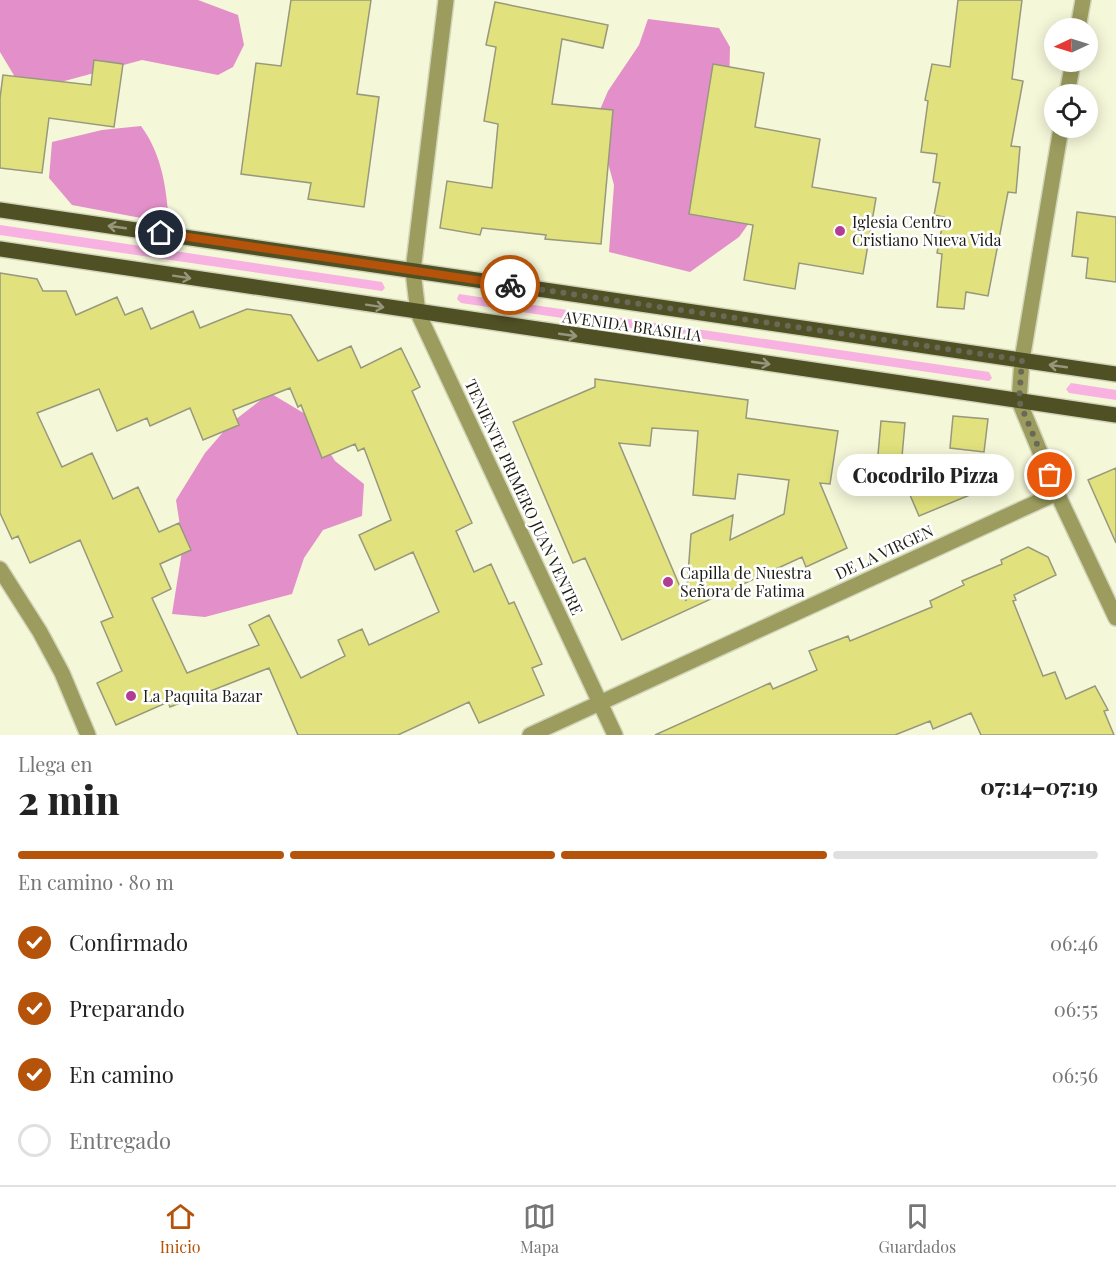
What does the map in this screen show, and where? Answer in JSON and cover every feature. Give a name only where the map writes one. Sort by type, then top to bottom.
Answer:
[{"type":"main road","name":"AVENIDA BRASILIA","points":[[0,210],[1116,374]]},
{"type":"main road","name":"AVENIDA BRASILIA","points":[[0,249],[1116,415]]},
{"type":"street","name":"TENIENTE PRIMERO JUAN VENTRE","points":[[446,0],[413,271],[418,312],[615,735]]},
{"type":"street","points":[[1080,18],[1083,0]]},
{"type":"street","points":[[1059,138],[1022,360],[1019,401],[1057,493],[1116,618]]},
{"type":"street","name":"DE LA VIRGEN","points":[[530,735],[1057,493]]},
{"type":"street","points":[[0,569],[7,596],[40,632],[62,673],[88,735]]},
{"type":"shaded area","points":[[0,0],[198,0],[238,15],[244,45],[233,67],[218,75],[142,60],[24,92],[0,52]]},
{"type":"shaded area","points":[[648,19],[719,28],[730,47],[729,90],[767,198],[739,237],[690,272],[609,252],[614,185],[596,119],[608,91],[639,45]]},
{"type":"shaded area","points":[[141,126],[157,156],[168,211],[141,218],[72,205],[49,178],[52,142],[102,130]]},
{"type":"shaded area","points":[[0,225],[382,282],[385,288],[382,291],[0,235]]},
{"type":"shaded area","points":[[459,294],[989,372],[992,378],[989,381],[461,303],[457,299]]},
{"type":"shaded area","points":[[1071,383],[1116,390],[1116,400],[1069,393],[1066,389]]},
{"type":"shaded area","points":[[270,393],[307,415],[335,461],[364,484],[362,516],[323,530],[304,558],[292,594],[205,617],[172,614],[183,545],[176,500],[205,453],[231,423]]},
{"type":"building","points":[[291,0],[371,0],[357,94],[379,97],[364,207],[308,199],[311,183],[241,174],[256,63],[281,66]]},
{"type":"building","points":[[958,0],[1022,0],[1012,79],[1023,81],[1011,146],[1020,147],[1016,193],[1008,192],[988,296],[966,292],[964,309],[937,307],[942,254],[937,253],[944,217],[934,215],[940,183],[933,182],[937,154],[921,152],[928,101],[925,100],[932,64],[950,67]]},
{"type":"building","points":[[495,2],[608,25],[603,48],[562,39],[552,104],[613,110],[601,244],[545,239],[546,235],[482,228],[480,235],[440,228],[447,181],[492,188],[498,124],[484,121],[496,47],[486,45]]},
{"type":"building","points":[[94,60],[123,64],[114,127],[49,118],[42,173],[0,168],[0,98],[3,75],[91,85]]},
{"type":"building","points":[[713,64],[764,73],[755,127],[820,139],[812,187],[876,198],[863,274],[799,263],[795,289],[744,280],[753,225],[689,214]]},
{"type":"building","points":[[1077,212],[1116,217],[1116,282],[1086,278],[1088,258],[1072,256]]},
{"type":"building","points":[[0,273],[37,279],[43,291],[66,291],[76,315],[117,297],[125,315],[142,308],[151,329],[193,311],[200,328],[247,309],[291,315],[318,361],[351,346],[361,368],[401,348],[420,387],[412,391],[472,523],[456,531],[474,572],[491,564],[509,604],[514,602],[542,664],[532,668],[544,695],[479,723],[469,702],[398,735],[298,735],[269,668],[170,707],[168,702],[116,725],[97,683],[122,671],[101,622],[113,617],[80,540],[30,563],[18,536],[12,539],[0,513]],"holes":[[[290,388],[298,407],[301,405],[322,458],[355,444],[358,451],[364,448],[391,520],[359,535],[375,570],[413,552],[439,612],[369,645],[362,629],[338,640],[345,656],[301,678],[269,615],[249,625],[259,645],[187,673],[152,598],[171,589],[160,564],[191,550],[179,523],[159,532],[138,487],[113,499],[92,453],[62,467],[37,413],[99,389],[117,431],[147,418],[150,426],[190,408],[203,440],[239,425],[233,410]]]},
{"type":"building","points":[[595,379],[748,400],[746,418],[838,431],[830,484],[820,483],[847,548],[806,567],[802,557],[622,640],[585,558],[573,563],[513,422],[595,387]],"holes":[[[652,428],[698,431],[693,495],[735,499],[738,474],[789,480],[784,514],[730,540],[733,515],[691,534],[686,601],[619,443],[650,446]]]},
{"type":"building","points":[[953,416],[988,419],[984,452],[950,448]]},
{"type":"building","points":[[881,421],[905,423],[899,490],[875,488]]},
{"type":"building","points":[[962,457],[977,492],[919,516],[904,481]]},
{"type":"building","points":[[1116,468],[1116,543],[1088,480]]},
{"type":"building","points":[[1028,547],[1048,557],[1056,575],[1014,595],[1016,600],[1013,601],[1043,676],[1055,672],[1066,699],[1095,686],[1108,710],[1104,711],[1114,735],[981,735],[971,713],[933,729],[930,721],[895,735],[655,735],[770,683],[773,689],[817,670],[809,651],[848,636],[850,641],[932,607],[930,601],[964,585],[962,581],[1002,564],[1001,560]]},
{"type":"way so far","points":[[510,285],[1022,360],[1019,401],[1050,475]]},
{"type":"place","name":"Iglesia Centro Cristiano Nueva Vida","points":[[840,231]]},
{"type":"place","name":"Cocodrilo Pizza","points":[[1050,475]]},
{"type":"place","name":"Capilla de Nuestra Señora de Fatima","points":[[668,582]]},
{"type":"place","name":"La Paquita Bazar","points":[[131,696]]},
{"type":"route","points":[[161,233],[510,285]]}]
